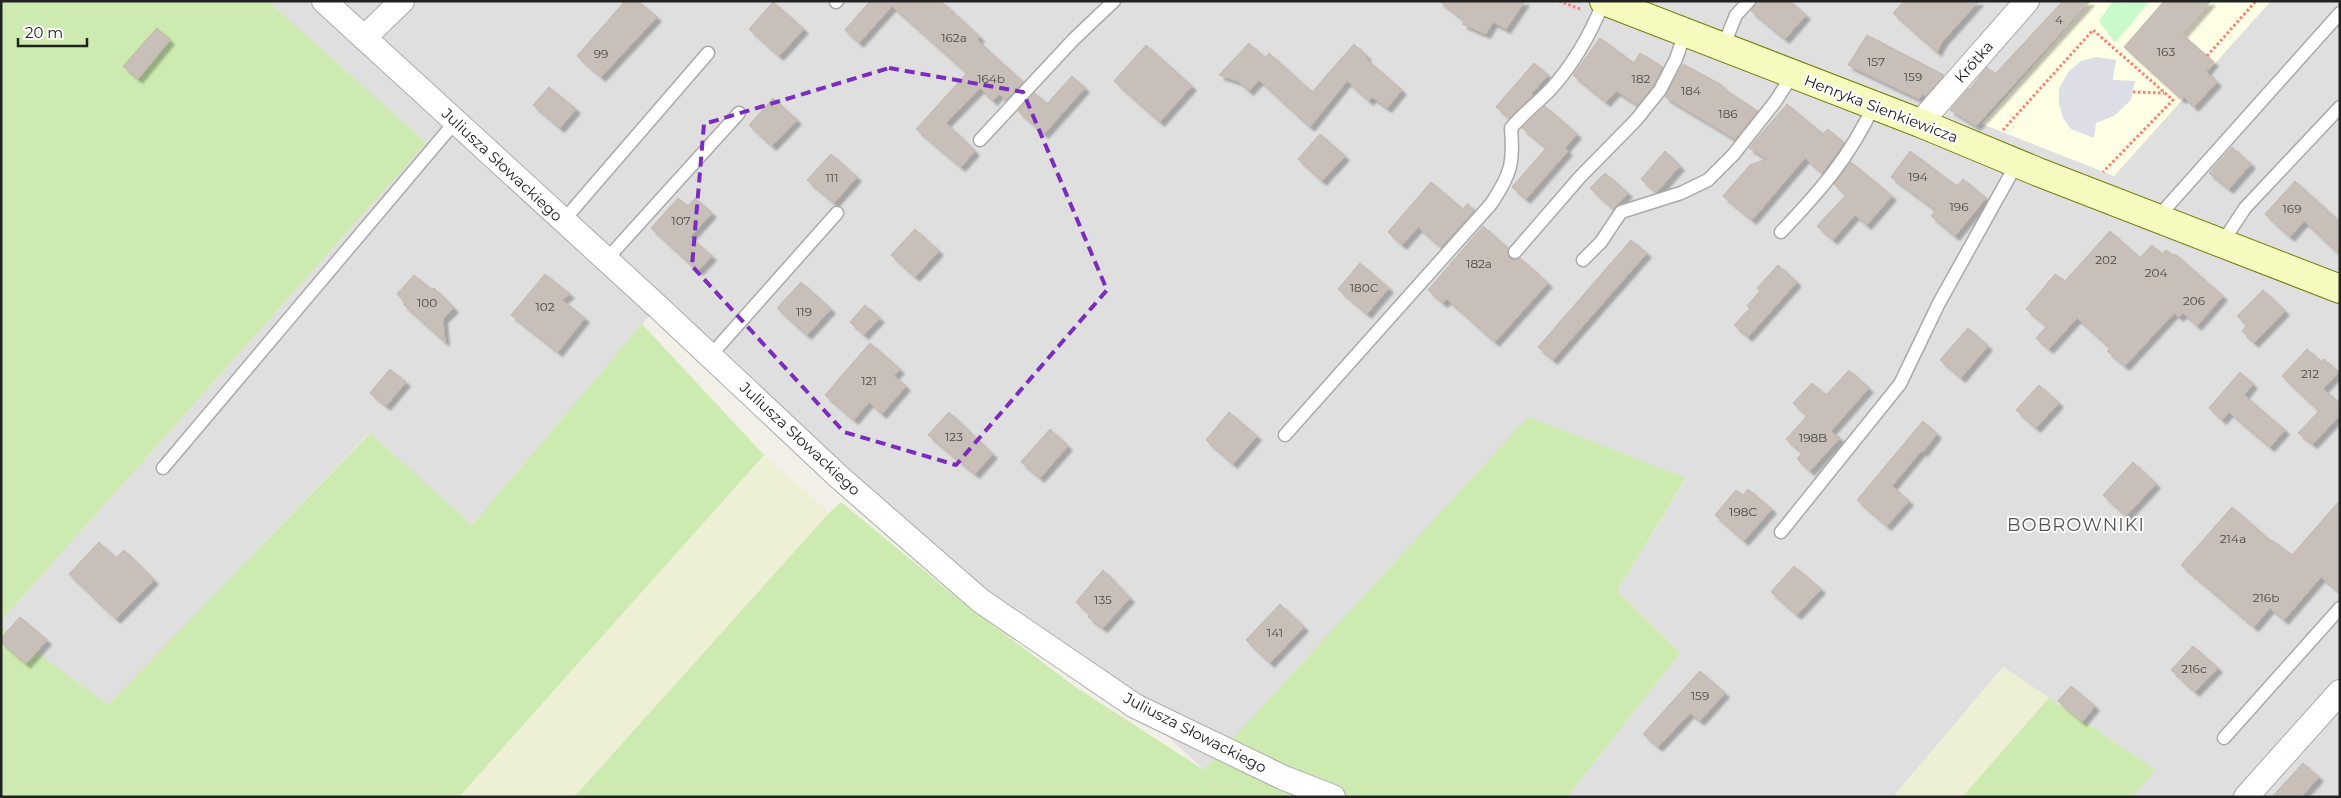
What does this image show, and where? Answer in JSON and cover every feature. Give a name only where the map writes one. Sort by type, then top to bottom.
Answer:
[{"type":"street","name":"Juliusza Słowackiego","points":[[324,1],[710,356],[838,477],[981,600],[1135,706],[1284,778],[1333,797]]},
{"type":"street","points":[[364,38],[402,1]]},
{"type":"street","name":"Henryka Sienkiewicza","points":[[1604,1],[1874,105],[2340,289]]},
{"type":"street","name":"Krótka","points":[[1920,123],[2027,1]]},
{"type":"street","points":[[2246,797],[2340,692]]},
{"type":"lane","points":[[980,140],[1073,40],[1114,1]]},
{"type":"lane","points":[[1285,435],[1491,204],[1508,178],[1513,152],[1511,128],[1525,111],[1549,90],[1568,66],[1591,34],[1604,1]]},
{"type":"lane","points":[[1723,47],[1736,15],[1749,1]]},
{"type":"lane","points":[[2158,217],[2340,13]]},
{"type":"lane","points":[[1515,252],[1580,177],[1636,120],[1660,90],[1676,59],[1685,33]]},
{"type":"lane","points":[[563,221],[708,53]]},
{"type":"lane","points":[[1584,260],[1601,242],[1621,212],[1680,193],[1708,180],[1733,155],[1775,102],[1793,74]]},
{"type":"lane","points":[[1781,232],[1839,167],[1860,137],[1874,105]]},
{"type":"lane","points":[[2222,243],[2245,208],[2340,107]]},
{"type":"lane","points":[[606,260],[739,113]]},
{"type":"lane","points":[[163,468],[455,122]]},
{"type":"lane","points":[[1781,532],[1900,384],[1939,303],[2017,163]]},
{"type":"lane","points":[[710,356],[838,213]]},
{"type":"lane","points":[[2224,738],[2340,608]]},
{"type":"path","points":[[2207,56],[2256,1]]},
{"type":"path","points":[[2000,132],[2093,30],[2173,100],[2102,172]]},
{"type":"path","points":[[2133,92],[2165,93]]},
{"type":"path","points":[[2170,97],[2174,94]]},
{"type":"highlighted area","points":[[889,68],[1023,92],[1107,290],[956,465],[844,432],[692,266],[704,124]]},
{"type":"shaded area","points":[[268,1],[2091,1],[1982,124],[2270,1],[2340,1],[2340,797],[2132,797],[2156,770],[2003,667],[1893,797],[1567,797],[1680,653],[1617,591],[1686,479],[1204,770],[1135,706],[981,600],[657,307],[472,525],[369,433],[108,706],[1,626],[1,621],[425,144]]},
{"type":"shaded area","points":[[2091,1],[2271,1],[2114,176],[1982,124]]},
{"type":"shaded area","points":[[2096,57],[2116,60],[2113,80],[2135,81],[2131,100],[2114,116],[2096,123],[2094,138],[2071,129],[2063,118],[2059,103],[2059,89],[2068,72],[2081,61]]},
{"type":"shaded area","points":[[764,455],[829,513],[574,797],[459,797]]},
{"type":"shaded area","points":[[2003,667],[2049,698],[1962,797],[1893,797]]},
{"type":"green space","points":[[1,1],[268,1],[426,143],[1,621]]},
{"type":"green space","points":[[2113,1],[2122,3],[2124,1],[2150,1],[2115,43],[2099,21]]},
{"type":"green space","points":[[642,324],[764,455],[459,797],[1,797],[1,626],[108,705],[370,433],[472,525]]},
{"type":"green space","points":[[1528,417],[1686,478],[1617,591],[1680,653],[1567,797],[574,797],[829,513],[841,502],[962,602],[1077,688],[1204,770]]},
{"type":"green space","points":[[2049,698],[2156,770],[2132,797],[1962,797]]},
{"type":"building","points":[[625,1],[638,1],[657,17],[601,77],[577,56]]},
{"type":"building","points":[[870,1],[941,1],[980,37],[977,40],[1023,82],[1006,100],[999,94],[993,101],[980,88],[946,123],[975,151],[961,167],[916,129],[967,73],[892,6],[859,43],[845,30]]},
{"type":"building","points":[[1439,1],[1525,1],[1506,29],[1493,22],[1486,34],[1462,24],[1465,21]]},
{"type":"building","points":[[1757,1],[1790,1],[1806,15],[1785,39],[1751,11]]},
{"type":"building","points":[[1904,1],[1979,1],[1942,42],[1937,52],[1893,13]]},
{"type":"building","points":[[2063,1],[2090,1],[1976,126],[1950,110],[1987,67],[1995,74]]},
{"type":"building","points":[[2164,1],[2211,1],[2182,34],[2214,62],[2206,71],[2217,82],[2194,107],[2184,97],[2181,99],[2124,47]]},
{"type":"building","points":[[773,2],[804,29],[779,56],[749,29]]},
{"type":"building","points":[[157,28],[170,40],[138,79],[123,66]]},
{"type":"building","points":[[1867,35],[1944,75],[1926,96],[1923,94],[1919,99],[1848,65]]},
{"type":"building","points":[[1600,38],[1634,63],[1640,53],[1663,67],[1653,86],[1638,105],[1616,91],[1606,102],[1573,75]]},
{"type":"building","points":[[1249,43],[1265,58],[1269,53],[1312,92],[1354,44],[1367,56],[1365,58],[1402,90],[1387,108],[1372,97],[1369,101],[1347,81],[1310,127],[1259,80],[1249,91],[1238,81],[1219,75]]},
{"type":"building","points":[[1146,45],[1192,86],[1160,122],[1114,81]]},
{"type":"building","points":[[1534,63],[1548,75],[1531,94],[1533,95],[1509,118],[1496,107]]},
{"type":"building","points":[[1683,64],[1722,85],[1721,87],[1758,111],[1735,139],[1665,97]]},
{"type":"building","points":[[1072,76],[1085,88],[1044,134],[1018,111],[1035,93],[1047,104]]},
{"type":"building","points":[[549,87],[576,109],[560,128],[533,105]]},
{"type":"building","points":[[773,98],[797,120],[772,146],[749,125]]},
{"type":"building","points":[[1787,104],[1823,134],[1828,129],[1844,143],[1822,173],[1805,158],[1752,220],[1723,196],[1750,165],[1767,159],[1749,148]]},
{"type":"building","points":[[1545,106],[1577,134],[1565,148],[1568,151],[1526,199],[1512,187],[1546,148],[1522,128]]},
{"type":"building","points":[[1320,134],[1345,156],[1322,181],[1298,159]]},
{"type":"building","points":[[2232,147],[2251,164],[2229,189],[2209,173]]},
{"type":"building","points":[[1665,151],[1680,166],[1656,193],[1641,179]]},
{"type":"building","points":[[1910,151],[1957,186],[1963,179],[1986,198],[1955,236],[1931,216],[1936,210],[1891,177]]},
{"type":"building","points":[[831,154],[857,177],[834,203],[807,180]]},
{"type":"building","points":[[1851,162],[1892,196],[1867,225],[1855,215],[1833,240],[1817,226],[1846,195],[1834,184]]},
{"type":"building","points":[[1605,173],[1628,193],[1613,209],[1590,188]]},
{"type":"building","points":[[2295,181],[2340,222],[2340,255],[2304,221],[2290,237],[2265,214]]},
{"type":"building","points":[[1431,182],[1463,209],[1468,203],[1473,212],[1441,247],[1418,227],[1402,245],[1388,232]]},
{"type":"building","points":[[678,198],[688,206],[695,198],[712,213],[690,237],[712,256],[698,271],[651,228]]},
{"type":"building","points":[[1483,226],[1508,248],[1509,258],[1514,260],[1520,258],[1548,283],[1495,342],[1447,299],[1443,303],[1428,290]]},
{"type":"building","points":[[915,229],[939,251],[915,277],[891,255]]},
{"type":"building","points":[[2110,231],[2140,258],[2152,245],[2162,254],[2166,250],[2173,255],[2175,254],[2223,296],[2197,326],[2183,313],[2179,317],[2174,313],[2125,366],[2107,351],[2110,348],[2077,318],[2049,349],[2036,338],[2047,326],[2026,309],[2055,274],[2065,281]]},
{"type":"building","points":[[1631,240],[1647,253],[1553,360],[1538,347]]},
{"type":"building","points":[[1360,263],[1389,288],[1367,314],[1338,289]]},
{"type":"building","points":[[1778,265],[1797,282],[1748,337],[1734,325],[1750,308],[1747,306],[1760,291],[1757,288]]},
{"type":"building","points":[[545,274],[570,294],[562,300],[585,318],[558,352],[511,315]]},
{"type":"building","points":[[414,275],[432,290],[434,288],[454,308],[443,319],[445,342],[403,304],[405,302],[397,294]]},
{"type":"building","points":[[801,282],[831,309],[807,335],[777,308]]},
{"type":"building","points":[[2263,290],[2285,311],[2254,343],[2242,331],[2247,325],[2237,316]]},
{"type":"building","points":[[865,305],[880,318],[864,335],[850,322]]},
{"type":"building","points":[[1968,328],[1988,346],[1961,378],[1940,360]]},
{"type":"building","points":[[870,343],[900,369],[894,376],[906,386],[882,414],[869,402],[854,420],[825,395]]},
{"type":"building","points":[[2307,349],[2322,362],[2324,359],[2339,372],[2323,389],[2340,403],[2340,415],[2313,444],[2298,433],[2319,411],[2282,376]]},
{"type":"building","points":[[390,369],[406,382],[386,406],[370,393]]},
{"type":"building","points":[[1849,370],[1869,388],[1831,431],[1840,438],[1810,471],[1797,459],[1802,453],[1786,439],[1807,416],[1793,403],[1812,383],[1826,395]]},
{"type":"building","points":[[2240,372],[2253,384],[2244,395],[2285,430],[2270,447],[2229,412],[2222,420],[2209,408]]},
{"type":"building","points":[[2039,385],[2059,403],[2036,428],[2016,410]]},
{"type":"building","points":[[949,412],[993,454],[975,474],[928,435]]},
{"type":"building","points":[[1229,412],[1257,436],[1233,464],[1206,440]]},
{"type":"building","points":[[1923,421],[1937,434],[1892,486],[1909,501],[1887,526],[1857,500]]},
{"type":"building","points":[[1050,429],[1068,446],[1040,478],[1021,462]]},
{"type":"building","points":[[2133,462],[2156,484],[2126,516],[2103,495]]},
{"type":"building","points":[[1748,489],[1772,509],[1744,541],[1715,515],[1736,490],[1743,495]]},
{"type":"building","points":[[2340,500],[2340,593],[2321,577],[2284,620],[2270,608],[2254,627],[2181,565],[2232,507],[2271,541],[2292,555]]},
{"type":"building","points":[[99,542],[116,558],[124,550],[154,580],[116,619],[69,574]]},
{"type":"building","points":[[1794,566],[1821,589],[1797,615],[1771,592]]},
{"type":"building","points":[[1103,570],[1130,598],[1103,628],[1088,617],[1090,614],[1076,602]]},
{"type":"building","points":[[1280,604],[1304,627],[1270,663],[1246,640]]},
{"type":"building","points":[[20,617],[47,640],[26,664],[1,642],[1,638]]},
{"type":"building","points":[[2193,646],[2218,668],[2195,692],[2171,670]]},
{"type":"building","points":[[1700,671],[1725,693],[1700,721],[1690,713],[1658,747],[1643,734]]},
{"type":"building","points":[[2071,686],[2095,706],[2082,722],[2058,701]]},
{"type":"building","points":[[2303,763],[2319,777],[2301,797],[2272,797]]},
{"type":"district","name":"BOBROWNIKI","points":[[2076,525]]}]
